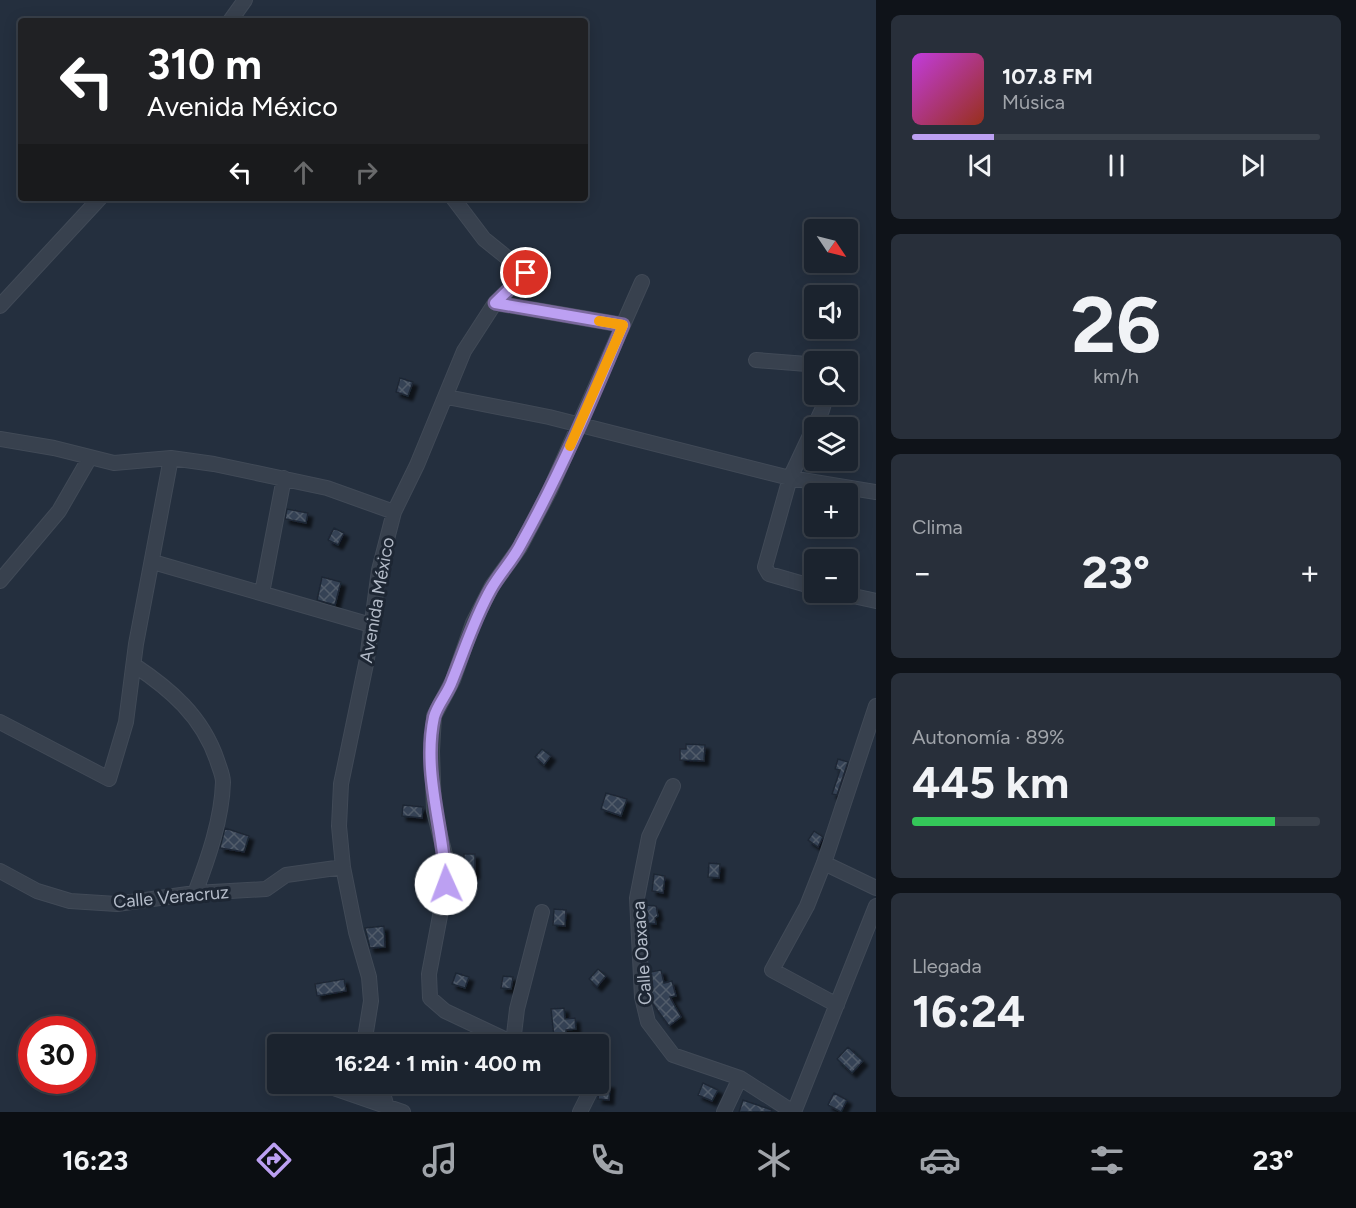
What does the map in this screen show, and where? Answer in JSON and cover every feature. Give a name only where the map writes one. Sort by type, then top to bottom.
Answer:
[{"type":"street","points":[[232,18],[245,0]]},
{"type":"street","points":[[0,306],[97,201]]},
{"type":"street","name":"Avenida México","points":[[366,1034],[371,1000],[369,977],[356,932],[343,867],[339,826],[341,784],[379,570],[394,512],[447,397],[464,351],[495,303],[526,273],[484,239],[455,201]]},
{"type":"street","points":[[493,1034],[445,1011],[430,998],[429,974],[446,884],[445,855],[434,811],[432,751],[434,716],[453,680],[472,623],[492,586],[520,546],[550,490],[642,282]]},
{"type":"street","points":[[495,303],[623,325]]},
{"type":"street","points":[[756,360],[804,364]]},
{"type":"street","points":[[447,397],[579,425],[790,478],[876,492]]},
{"type":"street","points":[[804,585],[769,574],[765,567],[790,478],[824,405]]},
{"type":"street","points":[[0,439],[45,446],[89,459],[134,463],[171,458],[284,478],[327,488],[394,512]]},
{"type":"street","points":[[0,722],[109,779],[126,722],[171,458]]},
{"type":"street","points":[[0,581],[58,511],[89,459]]},
{"type":"street","points":[[262,593],[284,478]]},
{"type":"street","points":[[153,562],[371,625]]},
{"type":"street","points":[[858,597],[876,601]]},
{"type":"street","points":[[134,665],[165,686],[186,705],[214,753],[223,780],[213,837],[195,893]]},
{"type":"street","points":[[837,1005],[772,970],[807,906],[824,863],[876,706]]},
{"type":"street","name":"Calle Oaxaca","points":[[673,786],[649,837],[637,898],[642,997],[648,1022],[673,1054],[740,1078],[794,1112]]},
{"type":"street","points":[[824,863],[876,888]]},
{"type":"street","name":"Calle Veracruz","points":[[0,871],[37,891],[70,901],[117,904],[195,893],[266,889],[286,875],[343,867]]},
{"type":"street","points":[[794,1112],[876,906]]},
{"type":"street","points":[[515,1034],[518,1009],[542,912]]},
{"type":"street","points":[[724,1112],[740,1078]]},
{"type":"street","points":[[354,1094],[403,1112]]},
{"type":"street","points":[[383,1094],[386,1104]]},
{"type":"street","points":[[580,1112],[589,1094]]},
{"type":"building","points":[[400,378],[413,382],[408,396],[396,392]]},
{"type":"building","points":[[287,509],[308,513],[306,523],[285,519]]},
{"type":"building","points":[[334,528],[344,533],[338,545],[328,540]]},
{"type":"building","points":[[322,577],[341,582],[335,605],[317,600]]},
{"type":"building","points":[[686,744],[705,745],[704,761],[680,760],[680,749],[686,749]]},
{"type":"building","points":[[542,749],[551,756],[544,765],[535,757]]},
{"type":"building","points":[[838,759],[848,762],[837,795],[832,794],[840,770],[835,769]]},
{"type":"building","points":[[606,793],[627,799],[621,816],[601,809]]},
{"type":"building","points":[[403,805],[423,807],[422,818],[402,816]]},
{"type":"building","points":[[225,828],[249,836],[244,852],[220,848]]},
{"type":"building","points":[[814,831],[823,837],[818,847],[808,840]]},
{"type":"building","points":[[464,854],[475,854],[475,874],[464,874]]},
{"type":"building","points":[[709,863],[720,864],[719,878],[708,877]]},
{"type":"building","points":[[654,874],[665,876],[663,893],[652,891]]},
{"type":"building","points":[[646,905],[656,906],[658,916],[655,918],[656,924],[647,923]]},
{"type":"building","points":[[554,909],[566,910],[565,926],[553,925]]},
{"type":"building","points":[[384,926],[385,947],[370,948],[365,928]]},
{"type":"building","points":[[598,969],[606,976],[597,987],[589,979]]},
{"type":"building","points":[[661,970],[664,983],[672,981],[676,996],[670,997],[681,1017],[669,1026],[653,1004],[651,996],[650,972]]},
{"type":"building","points":[[456,973],[469,977],[465,988],[452,984]]},
{"type":"building","points":[[503,976],[513,977],[511,989],[501,988]]},
{"type":"building","points":[[344,979],[346,991],[317,996],[315,984]]},
{"type":"building","points":[[564,1008],[565,1019],[575,1018],[576,1029],[566,1030],[566,1034],[554,1034],[551,1009]]},
{"type":"building","points":[[848,1047],[863,1061],[852,1073],[837,1059]]},
{"type":"building","points":[[703,1083],[718,1090],[712,1101],[698,1095]]},
{"type":"building","points":[[610,1084],[609,1100],[598,1099],[599,1094],[609,1094]]},
{"type":"building","points":[[834,1093],[847,1100],[841,1112],[828,1105]]},
{"type":"building","points":[[743,1100],[772,1110],[771,1112],[739,1112]]},
{"type":"slow traffic","points":[[570,446],[623,325],[599,321]]},
{"type":"route","points":[[446,884],[445,855],[434,811],[432,751],[434,716],[453,680],[472,623],[492,586],[520,546],[550,490],[623,325],[495,303],[526,273]]}]
